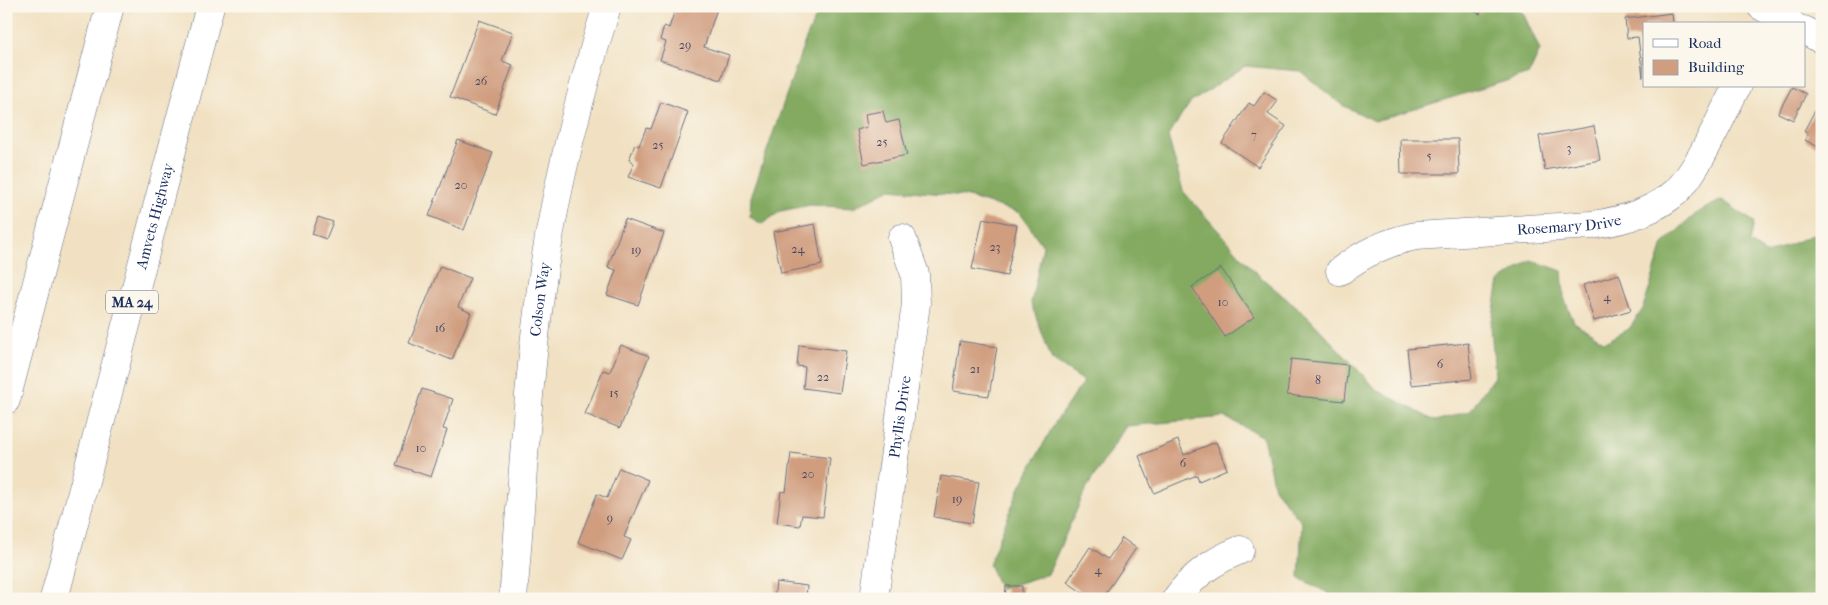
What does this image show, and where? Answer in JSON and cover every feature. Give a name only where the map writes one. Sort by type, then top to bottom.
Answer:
[{"type":"main road","points":[[6,400],[110,6]]},
{"type":"main road","name":"Amvets Highway","points":[[54,599],[210,6]]},
{"type":"main road","name":"Colson Way","points":[[513,599],[538,310],[544,264],[565,160],[608,6]]},
{"type":"main road","points":[[1806,31],[1822,40]]},
{"type":"main road","name":"Rosemary Drive","points":[[1340,271],[1364,253],[1397,240],[1416,236],[1592,225],[1612,222],[1646,210],[1662,202],[1676,191],[1688,176],[1736,88]]},
{"type":"main road","name":"Phyllis Drive","points":[[874,599],[916,304],[915,274],[902,238]]},
{"type":"main road","points":[[1176,599],[1199,572],[1218,560],[1240,550]]},
{"type":"green space","points":[[821,6],[1513,6],[1523,13],[1540,50],[1529,74],[1375,121],[1342,105],[1300,71],[1245,66],[1190,103],[1168,136],[1183,191],[1255,272],[1309,318],[1377,390],[1435,421],[1470,411],[1495,375],[1491,326],[1499,282],[1531,260],[1562,271],[1564,298],[1574,322],[1605,342],[1629,329],[1643,309],[1663,244],[1698,212],[1722,200],[1754,222],[1750,243],[1767,254],[1822,231],[1822,599],[1329,599],[1330,594],[1299,578],[1302,523],[1274,488],[1263,437],[1225,417],[1126,426],[1086,489],[1048,574],[1000,589],[989,564],[1020,487],[1056,421],[1084,381],[1052,360],[1031,303],[1043,246],[1020,213],[965,196],[890,189],[853,208],[810,205],[781,211],[762,224],[750,217],[751,197],[805,41]]},
{"type":"building","points":[[681,6],[718,6],[704,47],[729,55],[721,80],[660,60],[666,42],[660,40],[664,26],[669,28],[675,10],[679,12]]},
{"type":"building","points":[[1464,6],[1484,6],[1480,14]]},
{"type":"building","points":[[1672,13],[1673,22],[1643,22],[1643,77],[1638,37],[1627,38],[1625,19]]},
{"type":"building","points":[[479,20],[513,32],[502,61],[513,65],[495,114],[450,97]]},
{"type":"building","points":[[1791,88],[1806,94],[1793,120],[1778,113]]},
{"type":"building","points":[[1264,92],[1278,101],[1268,114],[1286,126],[1258,167],[1222,143],[1249,103],[1254,106]]},
{"type":"building","points":[[1822,97],[1822,149],[1805,140],[1808,134],[1804,131]]},
{"type":"building","points":[[661,102],[688,112],[661,188],[628,177],[634,163],[629,160],[635,144],[639,146],[646,128],[651,129]]},
{"type":"building","points":[[883,111],[886,123],[899,120],[907,155],[864,164],[857,130],[867,127],[865,114]]},
{"type":"building","points":[[1594,126],[1600,160],[1545,170],[1539,136]]},
{"type":"building","points":[[1400,139],[1458,139],[1459,174],[1401,174]]},
{"type":"building","points":[[458,140],[493,153],[464,230],[429,216]]},
{"type":"building","points":[[318,217],[333,222],[326,239],[312,234]]},
{"type":"building","points":[[983,218],[1017,225],[1007,276],[972,269]]},
{"type":"building","points":[[625,219],[664,233],[638,305],[607,295],[616,270],[608,267]]},
{"type":"building","points":[[815,224],[822,265],[781,273],[773,232]]},
{"type":"building","points":[[440,266],[470,278],[458,307],[471,313],[452,360],[409,343]]},
{"type":"building","points":[[1221,268],[1254,317],[1225,337],[1192,287]]},
{"type":"building","points":[[1619,274],[1631,310],[1594,321],[1583,285]]},
{"type":"building","points":[[960,341],[997,347],[989,396],[953,391]]},
{"type":"building","points":[[1468,343],[1472,379],[1411,385],[1407,349]]},
{"type":"building","points":[[621,345],[649,356],[620,428],[585,414],[603,370],[610,372]]},
{"type":"building","points":[[799,345],[846,351],[840,393],[803,388],[805,367],[797,366]]},
{"type":"building","points":[[1291,359],[1348,365],[1344,401],[1287,395]]},
{"type":"building","points":[[422,389],[453,399],[443,429],[447,430],[431,477],[396,465]]},
{"type":"building","points":[[1178,440],[1184,455],[1216,442],[1227,469],[1199,481],[1197,475],[1154,493],[1139,456]]},
{"type":"building","points":[[791,453],[830,458],[823,517],[802,515],[800,526],[777,523],[781,491],[786,492]]},
{"type":"building","points":[[619,468],[648,480],[624,537],[631,540],[622,560],[578,542],[597,494],[607,498]]},
{"type":"building","points":[[941,476],[979,482],[972,523],[934,517]]},
{"type":"building","points":[[1122,538],[1136,548],[1102,599],[1092,599],[1067,582],[1090,547],[1108,559]]},
{"type":"building","points":[[776,582],[807,586],[806,599],[774,599]]},
{"type":"building","points":[[1006,586],[1022,586],[1022,599],[1005,599]]}]
